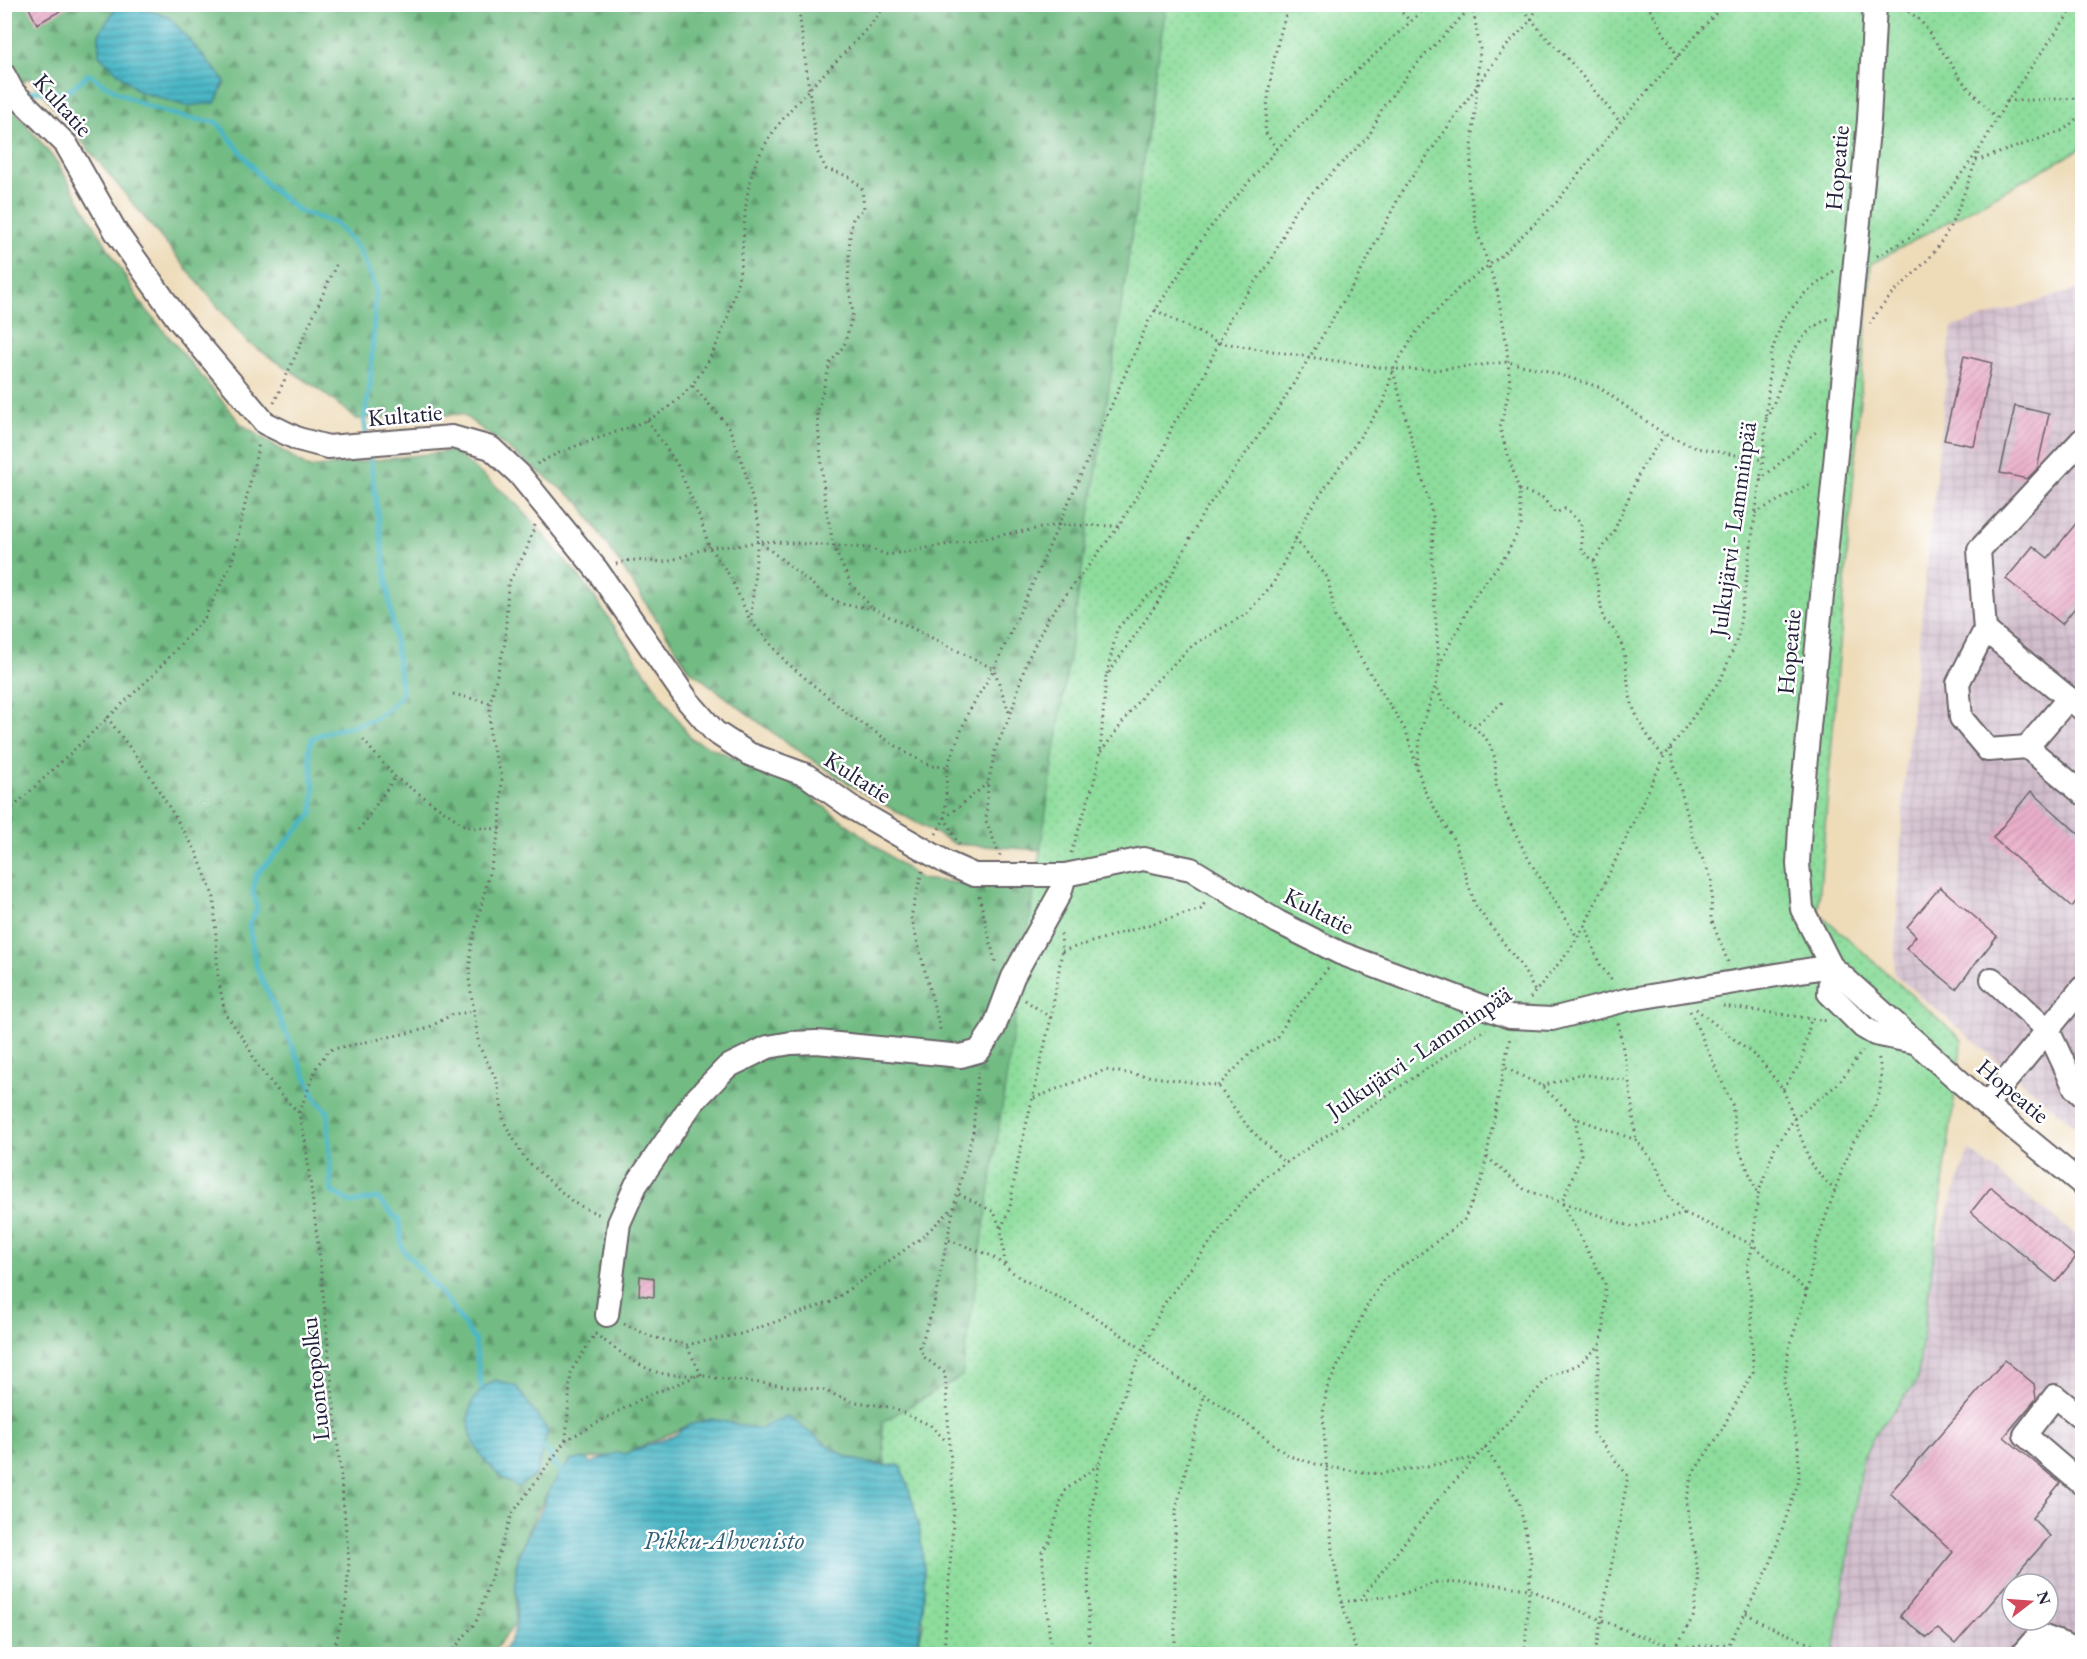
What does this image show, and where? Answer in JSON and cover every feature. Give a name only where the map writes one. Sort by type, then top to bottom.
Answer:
[{"type":"street","name":"Hopeatie","points":[[1875,4],[1869,120],[1801,808],[1798,864],[1802,909],[1831,966],[1986,1105],[2082,1184]]},
{"type":"street","name":"Kultatie","points":[[13,89],[66,144],[116,232],[177,318],[265,423],[298,439],[328,447],[452,437],[491,448],[519,474],[597,570],[688,702],[715,732],[749,754],[806,775],[854,809],[974,875],[1065,875],[1143,859],[1191,870],[1278,922],[1340,953],[1510,1017],[1552,1019],[1666,993],[1831,966]]},
{"type":"street","points":[[1985,630],[2076,703],[2026,747],[1988,750],[1961,718],[1958,683],[1985,630],[1979,550],[2082,440]]},
{"type":"street","points":[[2026,747],[2082,793]]},
{"type":"street","points":[[601,1324],[619,1223],[636,1185],[693,1102],[727,1067],[768,1047],[791,1043],[817,1042],[961,1056],[979,1051],[994,1028],[1013,977],[1060,893],[1065,875]]},
{"type":"street","points":[[1831,966],[1829,993],[1863,1027],[1875,1034],[1914,1042]]},
{"type":"street","points":[[1992,979],[2048,1030],[2075,1088],[2082,1095]]},
{"type":"street","points":[[1986,1105],[2082,988]]},
{"type":"street","points":[[2082,1418],[2055,1396],[2025,1435],[2082,1484]]},
{"type":"street","points":[[2022,1654],[2039,1635],[2076,1649],[2076,1654]]},
{"type":"path","points":[[798,4],[817,151],[826,169],[848,176],[862,188],[864,208],[853,218],[850,234],[848,283],[853,313],[844,346],[830,363],[817,414],[825,503],[834,548],[851,584],[872,608],[994,669],[1010,716]]},
{"type":"path","points":[[519,474],[581,442],[647,420],[670,406],[693,386],[708,363],[737,283],[747,197],[758,159],[776,130],[886,4]]},
{"type":"path","points":[[1277,148],[1265,132],[1267,101],[1281,27],[1290,4]]},
{"type":"path","points":[[1394,4],[1410,21]]},
{"type":"path","points":[[959,846],[945,818],[947,766],[968,713],[994,669],[1155,310],[1208,230],[1277,148],[1430,4]]},
{"type":"path","points":[[1520,4],[1531,20],[1569,60],[1620,122]]},
{"type":"path","points":[[1106,677],[1158,602],[1203,513],[1280,406],[1362,270],[1402,191],[1502,51],[1531,20],[1539,4]]},
{"type":"path","points":[[1647,4],[1678,57]]},
{"type":"path","points":[[1714,4],[1716,13]]},
{"type":"path","points":[[1100,754],[1145,692],[1193,645],[1246,614],[1273,584],[1309,511],[1384,402],[1393,369],[1417,331],[1458,289],[1489,265],[1556,203],[1620,122],[1716,13],[1728,4]]},
{"type":"path","points":[[1899,4],[1921,21],[1964,83],[1996,118]]},
{"type":"path","points":[[1909,11],[1913,4]]},
{"type":"path","points":[[1867,332],[1871,321],[1894,291],[1929,259],[1946,236],[1981,147],[1996,118],[2076,4]]},
{"type":"path","points":[[1439,665],[1476,594],[1507,554],[1521,525],[1519,490],[1500,429],[1510,386],[1497,290],[1477,231],[1469,185],[1480,49],[1473,7]]},
{"type":"path","points":[[1003,875],[1000,854],[986,821],[988,783],[996,747],[1010,716],[1026,663],[1048,618],[1119,526],[1163,451],[1173,424],[1194,396],[1231,316],[1272,259],[1296,210],[1369,136],[1383,107],[1411,70],[1473,7]]},
{"type":"path","points":[[2007,101],[2082,98]]},
{"type":"path","points":[[1975,162],[2064,130],[2082,114]]},
{"type":"path","points":[[1878,255],[1909,238],[1926,222],[1981,147]]},
{"type":"path","points":[[4,816],[168,659],[205,617],[232,562],[247,488],[265,423],[337,263]]},
{"type":"path","name":"Julkujärvi - Lamminpää","points":[[1089,1654],[1088,1532],[1099,1464],[1142,1348],[1163,1305],[1237,1207],[1284,1162],[1478,1032],[1510,1017],[1536,993],[1585,925],[1664,757],[1722,677],[1738,638],[1763,460],[1771,354],[1783,319],[1805,292],[1840,267]]},
{"type":"path","points":[[1155,310],[1217,342],[1309,357],[1393,369],[1434,370],[1508,362],[1599,387],[1664,434],[1697,448],[1763,460]]},
{"type":"path","points":[[1765,420],[1778,398],[1796,344],[1809,329],[1832,317],[1831,326]]},
{"type":"path","points":[[1393,369],[1433,517],[1433,577],[1439,665],[1436,685],[1421,730],[1417,766]]},
{"type":"path","points":[[693,386],[729,427],[742,461],[759,524],[750,620]]},
{"type":"path","points":[[1759,481],[1841,411]]},
{"type":"path","points":[[647,420],[677,464],[700,518],[709,547],[730,576],[750,620],[786,662],[848,714],[908,754],[931,766],[947,766]]},
{"type":"path","points":[[1594,561],[1614,531],[1641,469],[1664,434]]},
{"type":"path","points":[[1755,513],[1833,471]]},
{"type":"path","points":[[1519,490],[1543,498],[1555,513],[1565,509],[1581,524],[1582,551],[1594,561],[1603,619],[1612,626],[1628,660],[1630,696],[1645,734],[1664,757]]},
{"type":"path","points":[[537,499],[535,528],[508,584],[505,643],[490,703],[490,739],[502,777],[500,829],[471,947],[469,979],[479,1046],[497,1081],[504,1122],[525,1159],[574,1203],[619,1223]]},
{"type":"path","points":[[597,570],[630,560],[667,562],[709,547],[737,546],[759,541],[834,548],[869,548],[888,555],[1058,525],[1119,526]]},
{"type":"path","points":[[1295,539],[1328,578],[1335,617],[1406,731],[1424,790],[1455,842],[1475,905],[1522,967],[1536,993]]},
{"type":"path","points":[[759,541],[828,597],[845,606],[872,608]]},
{"type":"path","points":[[1065,875],[1100,754],[1106,677],[1117,629],[1144,599],[1169,580]]},
{"type":"path","points":[[1436,685],[1443,705],[1474,727],[1488,741],[1495,758],[1496,785],[1504,813],[1529,860],[1577,937]]},
{"type":"path","points":[[453,694],[490,703]]},
{"type":"path","points":[[1474,727],[1505,700]]},
{"type":"path","points":[[107,717],[147,771],[196,851],[214,898],[218,977],[225,1013],[248,1046],[257,1065],[299,1113],[317,1066],[329,1050],[426,1029],[453,1014],[473,1012]]},
{"type":"path","points":[[363,740],[395,777],[467,827],[500,829]]},
{"type":"path","points":[[1670,749],[1694,840],[1712,880],[1711,919],[1734,982]]},
{"type":"path","points":[[359,830],[395,777]]},
{"type":"path","points":[[947,1055],[911,917],[927,851],[945,818],[988,783]]},
{"type":"path","points":[[974,875],[999,978],[1008,991],[1051,1018]]},
{"type":"path","points":[[1062,951],[1202,909],[1217,885]]},
{"type":"path","points":[[1585,925],[1599,963],[1620,1002],[1636,1140]]},
{"type":"path","points":[[1001,1229],[1010,1207],[1016,1169],[1051,1018],[1062,951],[1061,928]]},
{"type":"path","points":[[1218,1086],[1252,1052],[1277,1038],[1289,1017],[1340,953]]},
{"type":"path","points":[[1666,993],[1686,1001],[1732,1104],[1737,1144],[1758,1194]]},
{"type":"path","points":[[1720,1006],[1832,1022]]},
{"type":"path","points":[[1694,1007],[1760,1060],[1783,1089],[1810,1164],[1835,1191]]},
{"type":"path","points":[[1358,1654],[1342,1602],[1332,1551],[1323,1413],[1327,1388],[1369,1302],[1384,1279],[1464,1220],[1482,1179],[1487,1157],[1510,1047],[1510,1017]]},
{"type":"path","points":[[1783,1089],[1801,1062],[1811,1018]]},
{"type":"path","points":[[1672,1654],[1693,1617],[1699,1579],[1686,1501],[1693,1473],[1728,1420],[1753,1372],[1752,1307],[1747,1267],[1754,1245],[1758,1194],[1775,1147],[1795,1118],[1838,1084],[1875,1034]]},
{"type":"path","points":[[1724,1654],[1769,1567],[1799,1480],[1798,1444],[1784,1384],[1793,1329],[1807,1291],[1816,1245],[1835,1191],[1854,1141],[1870,1119],[1880,1092],[1881,1070],[1875,1034]]},
{"type":"path","points":[[944,1654],[954,1509],[954,1474],[947,1442],[945,1373],[924,1357],[920,1347],[933,1309],[954,1207],[973,1132],[979,1051]]},
{"type":"path","points":[[1506,1068],[1542,1086],[1575,1118],[1636,1140],[1656,1164],[1669,1197],[1685,1213],[1754,1245],[1807,1291]]},
{"type":"path","points":[[1034,1098],[1105,1070],[1218,1086],[1249,1128],[1284,1162]]},
{"type":"path","points":[[1542,1086],[1580,1074],[1629,1081]]},
{"type":"path","name":"Luontopolku","points":[[299,1113],[305,1139],[322,1282],[349,1562],[346,1603],[333,1654]]},
{"type":"path","points":[[1575,1118],[1581,1155],[1562,1203],[1605,1283],[1604,1326],[1600,1345],[1593,1433],[1628,1476],[1595,1654]]},
{"type":"path","points":[[1487,1157],[1525,1190],[1633,1227],[1685,1213]]},
{"type":"path","points":[[959,1194],[994,1212],[1001,1229],[1005,1264]]},
{"type":"path","points":[[601,1324],[686,1345],[741,1334],[831,1302],[920,1239],[954,1207]]},
{"type":"path","points":[[949,1240],[970,1246],[1005,1264],[1020,1278],[1084,1311],[1142,1348],[1159,1366],[1204,1394],[1288,1456],[1326,1467],[1379,1474],[1474,1458]]},
{"type":"path","points":[[601,1324],[633,1360],[659,1373],[701,1374],[716,1378],[823,1390],[850,1401],[890,1407],[930,1425],[947,1442]]},
{"type":"path","points":[[686,1345],[701,1374]]},
{"type":"path","points":[[1360,1599],[1434,1504],[1549,1377],[1580,1365],[1600,1345]]},
{"type":"path","points":[[566,1440],[571,1371],[586,1347]]},
{"type":"path","points":[[450,1654],[476,1622],[512,1514],[566,1440],[643,1398],[701,1374]]},
{"type":"path","points":[[1174,1654],[1174,1514],[1204,1394]]},
{"type":"path","points":[[1485,1446],[1519,1502],[1531,1558],[1525,1654]]},
{"type":"path","points":[[1051,1654],[1042,1552],[1050,1540],[1064,1491],[1099,1464]]},
{"type":"path","points":[[1342,1602],[1399,1595],[1437,1582],[1529,1589],[1677,1648],[1728,1644]]},
{"type":"path","points":[[1746,1613],[1764,1624],[1833,1654]]},
{"type":"shaded area","points":[[2082,288],[2082,1132],[1894,974],[1905,773],[1952,327]]},
{"type":"shaded area","points":[[1969,1150],[2082,1240],[2082,1654],[1834,1654],[1862,1461]]},
{"type":"green space","points":[[5,5],[1846,5],[1071,852],[955,844],[867,795],[789,745],[690,670],[579,502],[462,414],[357,419],[316,387],[247,342],[29,77],[6,99],[58,164],[140,302],[241,424],[309,468],[453,451],[516,503],[586,585],[691,739],[791,782],[920,879],[1060,893],[1173,889],[915,1654],[924,1623],[900,1465],[867,1463],[838,1454],[787,1416],[759,1429],[712,1419],[689,1425],[625,1454],[570,1461],[550,1488],[527,1532],[516,1565],[516,1623],[491,1654],[5,1654]],"holes":[[[548,1431],[536,1474],[518,1487]]]},
{"type":"green space","points":[[1166,5],[2082,5],[2082,148],[1871,264],[1818,912],[1962,1040],[1917,1381],[1875,1434],[1862,1461],[1834,1654],[915,1654],[924,1623],[885,1466],[882,1422],[962,1376]]},
{"type":"water","points":[[116,7],[142,8],[169,17],[225,81],[215,103],[186,106],[138,91],[99,55],[99,34]]},
{"type":"water","points":[[496,1380],[517,1387],[548,1431],[536,1474],[518,1487],[503,1478],[490,1466],[479,1452],[472,1436],[469,1421],[471,1405],[480,1391]]},
{"type":"water","name":"Pikku-Ahvenisto","points":[[787,1416],[826,1444],[852,1458],[866,1463],[900,1465],[915,1511],[923,1559],[923,1607],[915,1654],[498,1654],[513,1635],[516,1623],[516,1574],[521,1550],[549,1490],[570,1461],[584,1458],[592,1463],[616,1453],[625,1454],[673,1436],[689,1425],[712,1419],[759,1429]]},
{"type":"building","points":[[27,4],[73,4],[37,24]]},
{"type":"building","points":[[1964,356],[1992,363],[1974,446],[1944,440]]},
{"type":"building","points":[[2015,406],[2049,414],[2037,469],[2027,479],[2000,473]]},
{"type":"building","points":[[2082,516],[2082,599],[2062,624],[2006,579],[2033,546],[2048,558]]},
{"type":"building","points":[[2031,791],[2082,837],[2082,894],[2072,907],[1993,838]]},
{"type":"building","points":[[1940,887],[1997,936],[1956,989],[1906,948],[1916,936],[1907,927]]},
{"type":"building","points":[[1991,1187],[2076,1257],[2056,1282],[1971,1212]]},
{"type":"building","points":[[640,1276],[654,1278],[654,1297],[639,1295]]},
{"type":"building","points":[[2005,1360],[2034,1384],[2036,1399],[2004,1437],[2060,1483],[2032,1518],[2050,1536],[2018,1572],[2000,1572],[2000,1593],[1955,1644],[1938,1629],[1927,1638],[1900,1616],[1953,1552],[1890,1493]]},
{"type":"waterway","points":[[23,94],[33,91],[66,93],[89,74],[119,93],[150,107],[183,117],[217,122],[267,185],[299,211],[335,223],[359,249],[376,289],[370,386],[364,419],[367,440]]},
{"type":"waterway","points":[[369,449],[402,693],[393,705],[372,719],[312,738],[309,749],[314,790],[313,813],[256,875],[253,891],[257,909],[249,925],[256,966],[316,1099],[328,1112],[331,1191],[352,1203],[377,1198],[399,1221],[402,1248],[450,1304],[475,1341],[481,1387]]},
{"type":"waterway","points":[[544,1447],[562,1474]]}]
